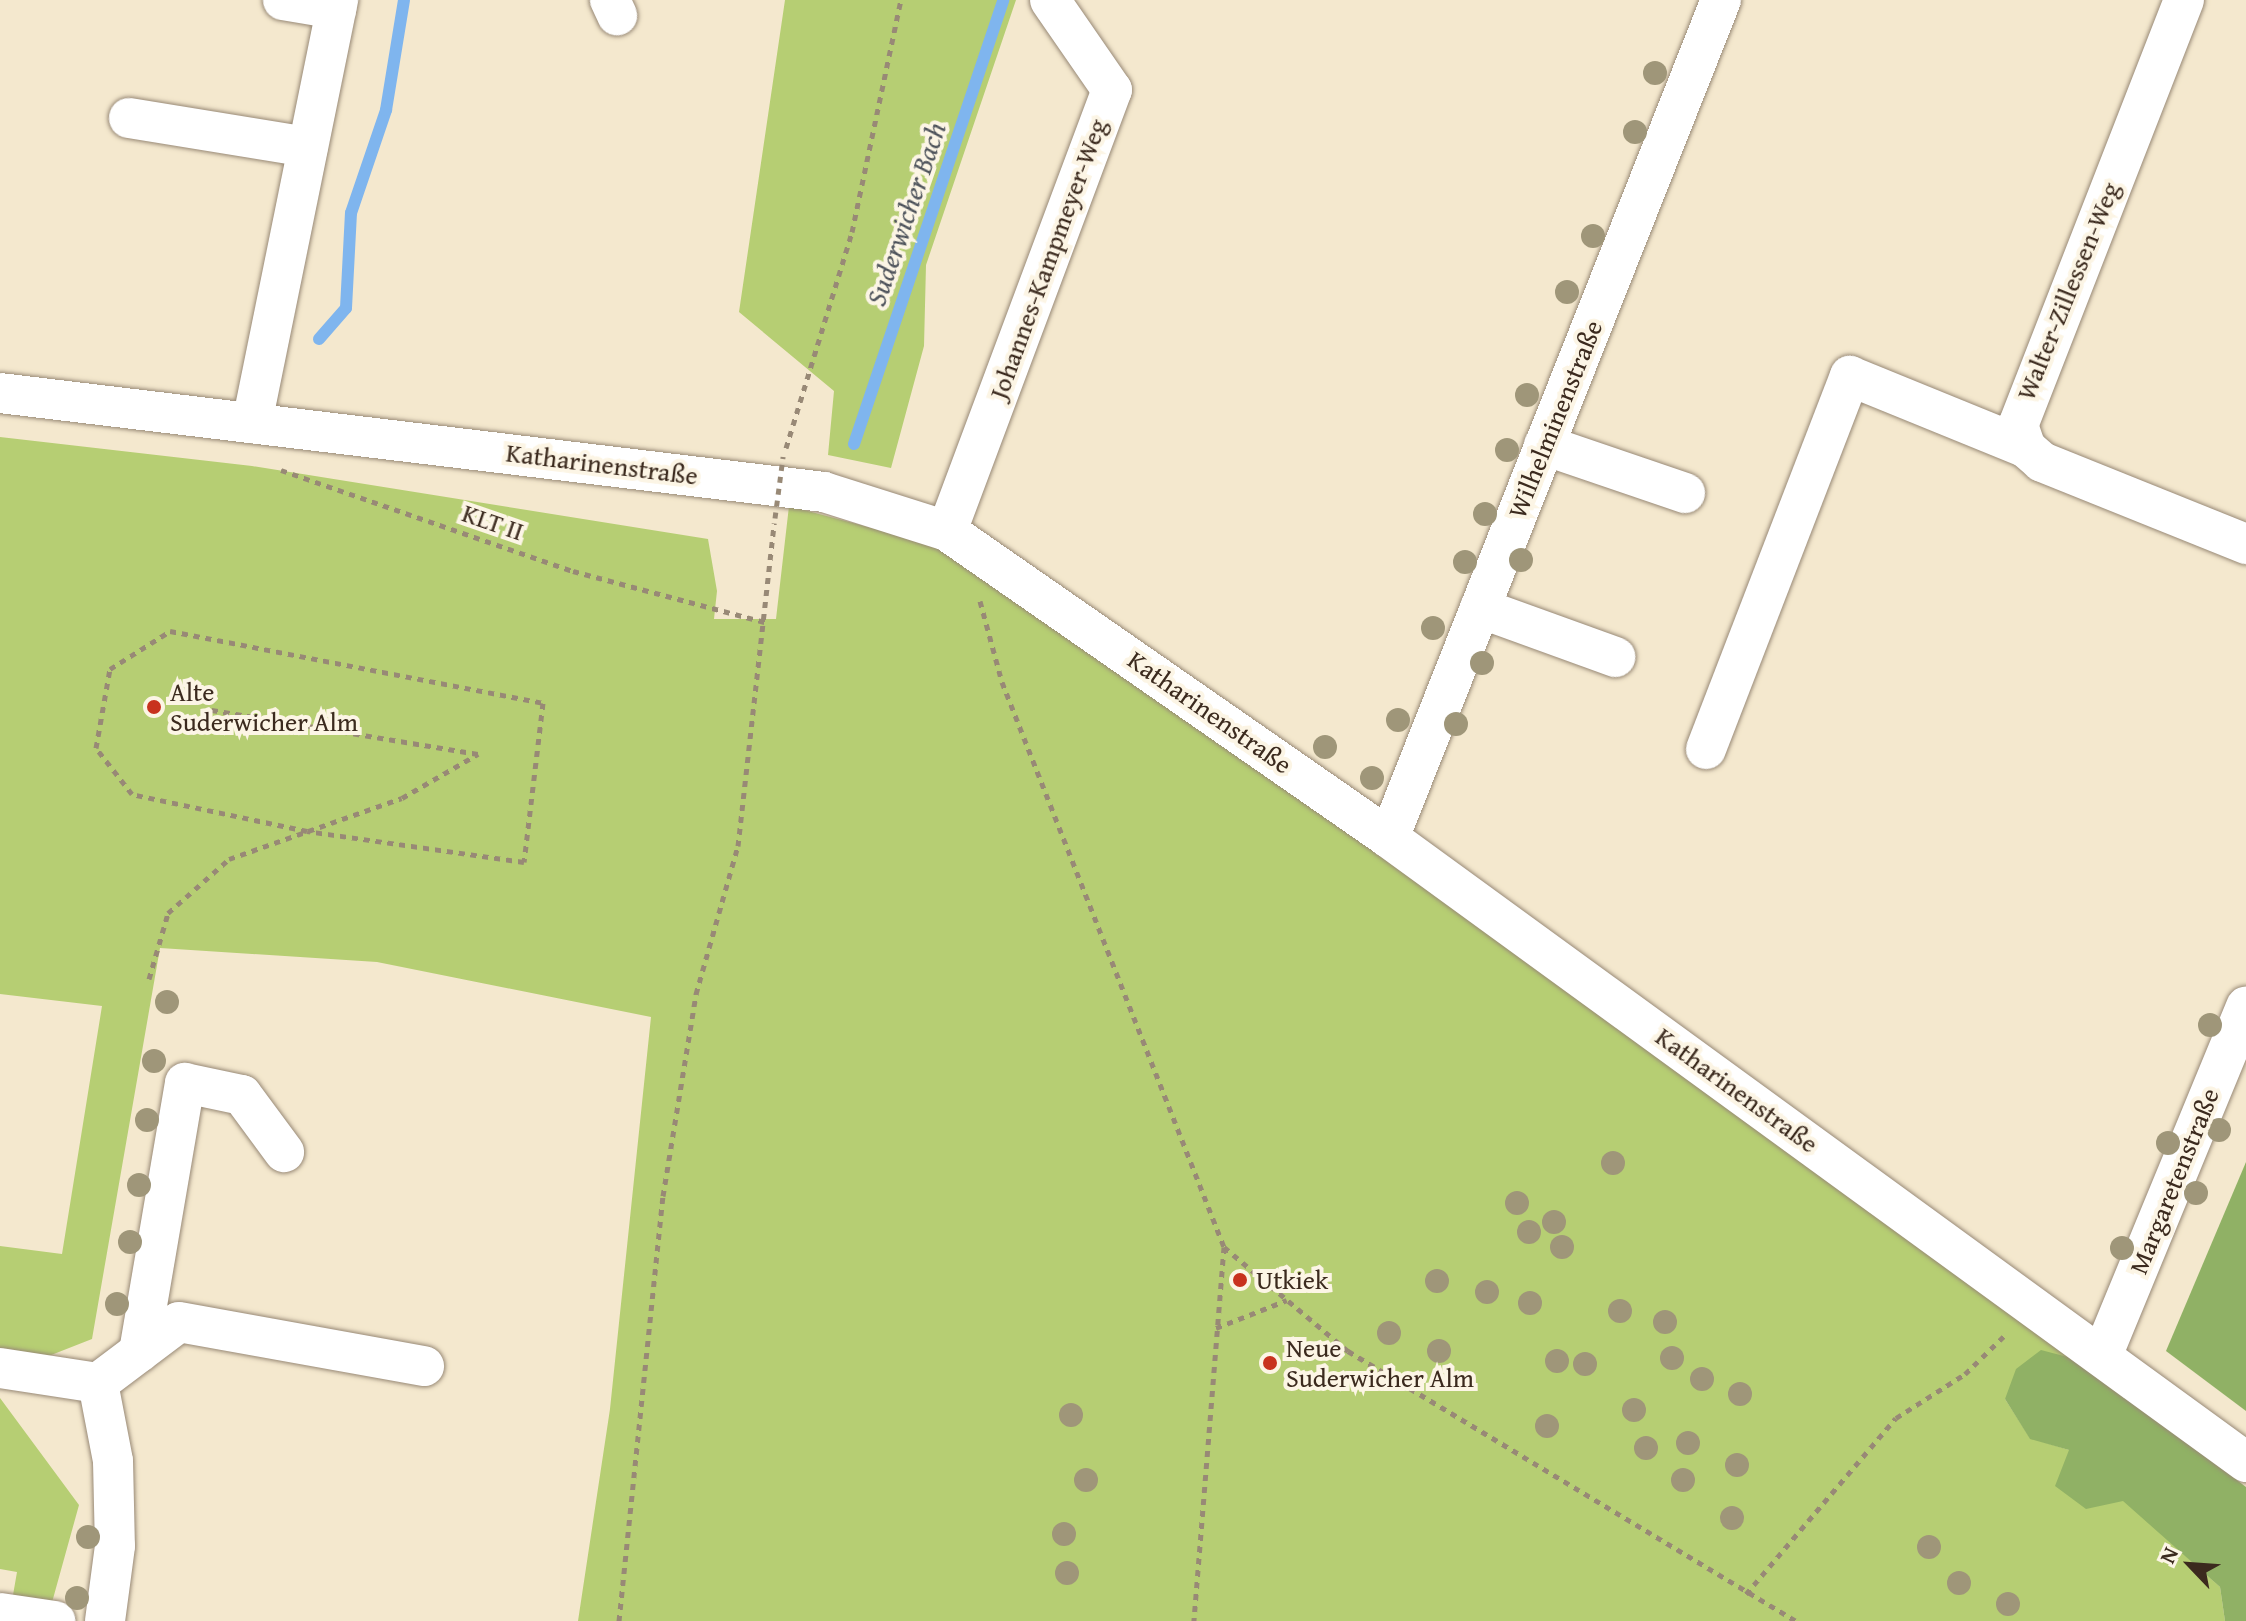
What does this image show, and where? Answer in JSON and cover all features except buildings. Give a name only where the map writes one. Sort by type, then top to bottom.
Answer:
[{"type":"street","points":[[252,423],[337,5],[283,0]]},
{"type":"street","name":"Johannes-Kampmeyer-Weg","points":[[947,531],[1112,90],[1050,0]]},
{"type":"street","name":"Wilhelminenstraße","points":[[1389,838],[1721,0]]},
{"type":"street","name":"Walter-Zillessen-Weg","points":[[2026,448],[2018,425],[2022,403],[2184,0]]},
{"type":"street","points":[[129,118],[308,147]]},
{"type":"street","points":[[1706,749],[1850,376],[2026,448],[2042,462],[2246,544]]},
{"type":"street","name":"Katharinenstraße","points":[[0,393],[824,492],[947,531],[1389,838],[2246,1462]]},
{"type":"street","points":[[1544,445],[1685,493]]},
{"type":"street","points":[[1480,608],[1615,657]]},
{"type":"street","name":"Margaretenstraße","points":[[2102,1356],[2246,1006]]},
{"type":"street","points":[[139,1352],[185,1083],[242,1095],[284,1152]]},
{"type":"street","points":[[0,1368],[98,1383],[179,1322],[424,1366]]},
{"type":"street","points":[[98,1383],[113,1461],[115,1546],[105,1621]]},
{"type":"street","points":[[0,1613],[55,1621]]},
{"type":"path","points":[[619,1621],[663,1196],[696,994],[738,846],[783,457],[852,232],[901,0]]},
{"type":"path","name":"KLT II","points":[[275,467],[573,571],[765,622]]},
{"type":"path","points":[[983,630],[1224,1247],[1194,1621]]},
{"type":"path","points":[[170,631],[543,703],[524,862],[307,831],[132,794],[96,748],[110,669],[170,631]]},
{"type":"path","points":[[149,979],[168,913],[229,859],[402,798],[478,754],[206,709]]},
{"type":"path","points":[[1224,1247],[1348,1351],[1746,1594],[1796,1621]]},
{"type":"path","points":[[1216,1328],[1287,1300]]},
{"type":"path","points":[[1746,1594],[1896,1418],[1965,1374],[2033,1306]]},
{"type":"green space","points":[[785,0],[1016,0],[926,265],[924,346],[891,468],[828,455],[834,391],[739,312]]},
{"type":"green space","name":"Neue Suderwicher Alm","points":[[0,437],[252,466],[708,539],[717,591],[714,619],[776,619],[789,506],[951,549],[2093,1367],[2246,1484],[2079,1360],[2005,1399],[2030,1438],[2069,1450],[2220,1587],[2225,1621],[578,1621],[610,1409],[651,1017],[377,962],[160,948],[92,1339],[41,1359],[0,1356],[0,1246],[62,1254],[102,1006],[0,994]]},
{"type":"green space","points":[[2246,1162],[2246,1411],[2166,1351]]},
{"type":"green space","points":[[2041,1350],[2079,1360],[2246,1487],[2246,1621],[2225,1621],[2220,1587],[2123,1501],[2086,1509],[2055,1486],[2069,1450],[2030,1439],[2005,1399],[2016,1369]]},
{"type":"green space","points":[[0,1398],[79,1505],[51,1606],[13,1595],[17,1572],[0,1569]]},
{"type":"waterway","name":"Suderwicher Bach","points":[[319,339],[346,308],[351,213],[386,110],[404,0]]},
{"type":"waterway","name":"Suderwicher Bach","points":[[854,444],[1003,0]]},
{"type":"place","name":"Alte Suderwicher Alm","points":[[154,707]]},
{"type":"place","name":"Utkiek","points":[[1240,1280]]},
{"type":"place","name":"Neue Suderwicher Alm","points":[[1270,1363]]}]
